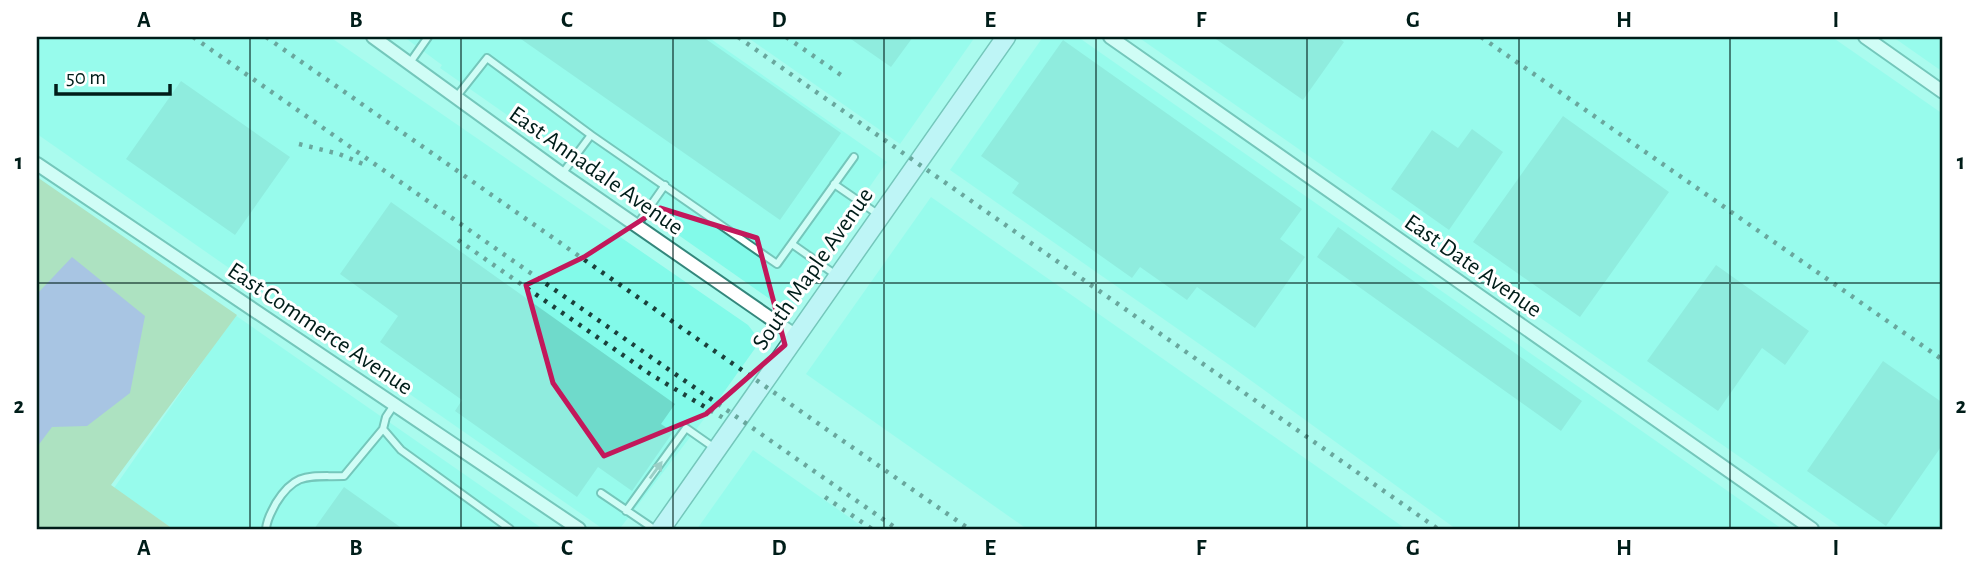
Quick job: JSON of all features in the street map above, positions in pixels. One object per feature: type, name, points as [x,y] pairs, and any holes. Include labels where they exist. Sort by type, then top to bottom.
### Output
[{"type":"street","name":"East Annadale Avenue","points":[[373,37],[562,174],[796,336]]},
{"type":"street","name":"South Maple Avenue","points":[[661,529],[1006,37]]},
{"type":"street","name":"East Date Avenue","points":[[1110,37],[1812,529]]},
{"type":"street","points":[[1865,37],[1943,92]]},
{"type":"street","name":"East Commerce Avenue","points":[[37,164],[579,529]]},
{"type":"lane","points":[[409,64],[428,37]]},
{"type":"lane","points":[[456,98],[487,58],[591,135],[777,264],[853,157]]},
{"type":"lane","points":[[562,174],[591,135]]},
{"type":"lane","points":[[834,184],[881,216]]},
{"type":"lane","points":[[637,225],[665,185]]},
{"type":"lane","points":[[792,244],[838,276]]},
{"type":"lane","points":[[266,529],[267,519],[287,485],[300,478],[344,476],[383,429],[386,417],[394,405]]},
{"type":"lane","points":[[626,511],[686,428],[716,450]]},
{"type":"lane","points":[[383,429],[401,450],[510,529]]},
{"type":"lane","points":[[601,493],[654,529]]},
{"type":"highlighted area","points":[[660,208],[757,238],[785,345],[706,414],[604,456],[553,383],[526,285],[584,257]]},
{"type":"shaded area","points":[[37,37],[330,37],[748,325],[755,334],[756,347],[621,527],[603,529],[37,134]]},
{"type":"shaded area","points":[[404,37],[708,37],[887,162],[784,309],[440,68],[442,65]]},
{"type":"shaded area","points":[[747,37],[975,37],[900,144]]},
{"type":"shaded area","points":[[1043,37],[1078,37],[1782,529],[1456,529],[1228,364],[950,170]]},
{"type":"shaded area","points":[[1138,37],[1832,37],[1943,114],[1943,529],[1843,529]]},
{"type":"shaded area","points":[[1893,37],[1943,37],[1943,72]]},
{"type":"shaded area","points":[[37,177],[237,315],[111,485],[173,529],[37,529]]},
{"type":"shaded area","points":[[931,197],[1406,529],[1027,529],[806,374]]},
{"type":"shaded area","points":[[72,257],[145,316],[130,393],[87,426],[52,427],[37,447],[37,294]]},
{"type":"shaded area","points":[[235,315],[543,529],[173,529],[114,488]]},
{"type":"shaded area","points":[[753,450],[866,529],[697,529]]},
{"type":"building","points":[[518,37],[703,37],[841,133],[780,220]]},
{"type":"building","points":[[848,37],[913,37],[891,67]]},
{"type":"building","points":[[1213,37],[1337,37],[1344,42],[1303,100]]},
{"type":"building","points":[[1063,40],[1302,209],[1280,239],[1305,257],[1255,328],[1197,287],[1187,300],[1140,267],[1132,278],[1012,193],[1019,183],[981,156]]},
{"type":"building","points":[[181,81],[290,157],[235,235],[126,159]]},
{"type":"building","points":[[1563,116],[1669,192],[1580,317],[1473,242]]},
{"type":"building","points":[[1472,129],[1503,152],[1449,230],[1391,189],[1432,130],[1458,148]]},
{"type":"building","points":[[391,202],[675,404],[661,424],[673,432],[632,491],[598,467],[577,497],[455,411],[462,400],[380,342],[398,316],[340,274]]},
{"type":"building","points":[[1338,227],[1582,401],[1561,431],[1317,257]]},
{"type":"building","points":[[1716,265],[1809,331],[1785,365],[1762,348],[1718,411],[1647,361]]},
{"type":"building","points":[[1883,361],[1943,403],[1943,444],[1886,526],[1807,471]]},
{"type":"building","points":[[344,487],[403,529],[314,529]]},
{"type":"railway","points":[[193,37],[897,529]]},
{"type":"railway","points":[[266,37],[969,529]]},
{"type":"railway","points":[[738,37],[1438,529]]},
{"type":"railway","points":[[786,37],[841,75]]},
{"type":"railway","points":[[1481,37],[1943,360]]},
{"type":"railway","points":[[299,144],[339,154],[363,164]]},
{"type":"railway","points":[[458,240],[650,374],[725,419]]},
{"type":"railway","points":[[825,497],[872,529]]}]
